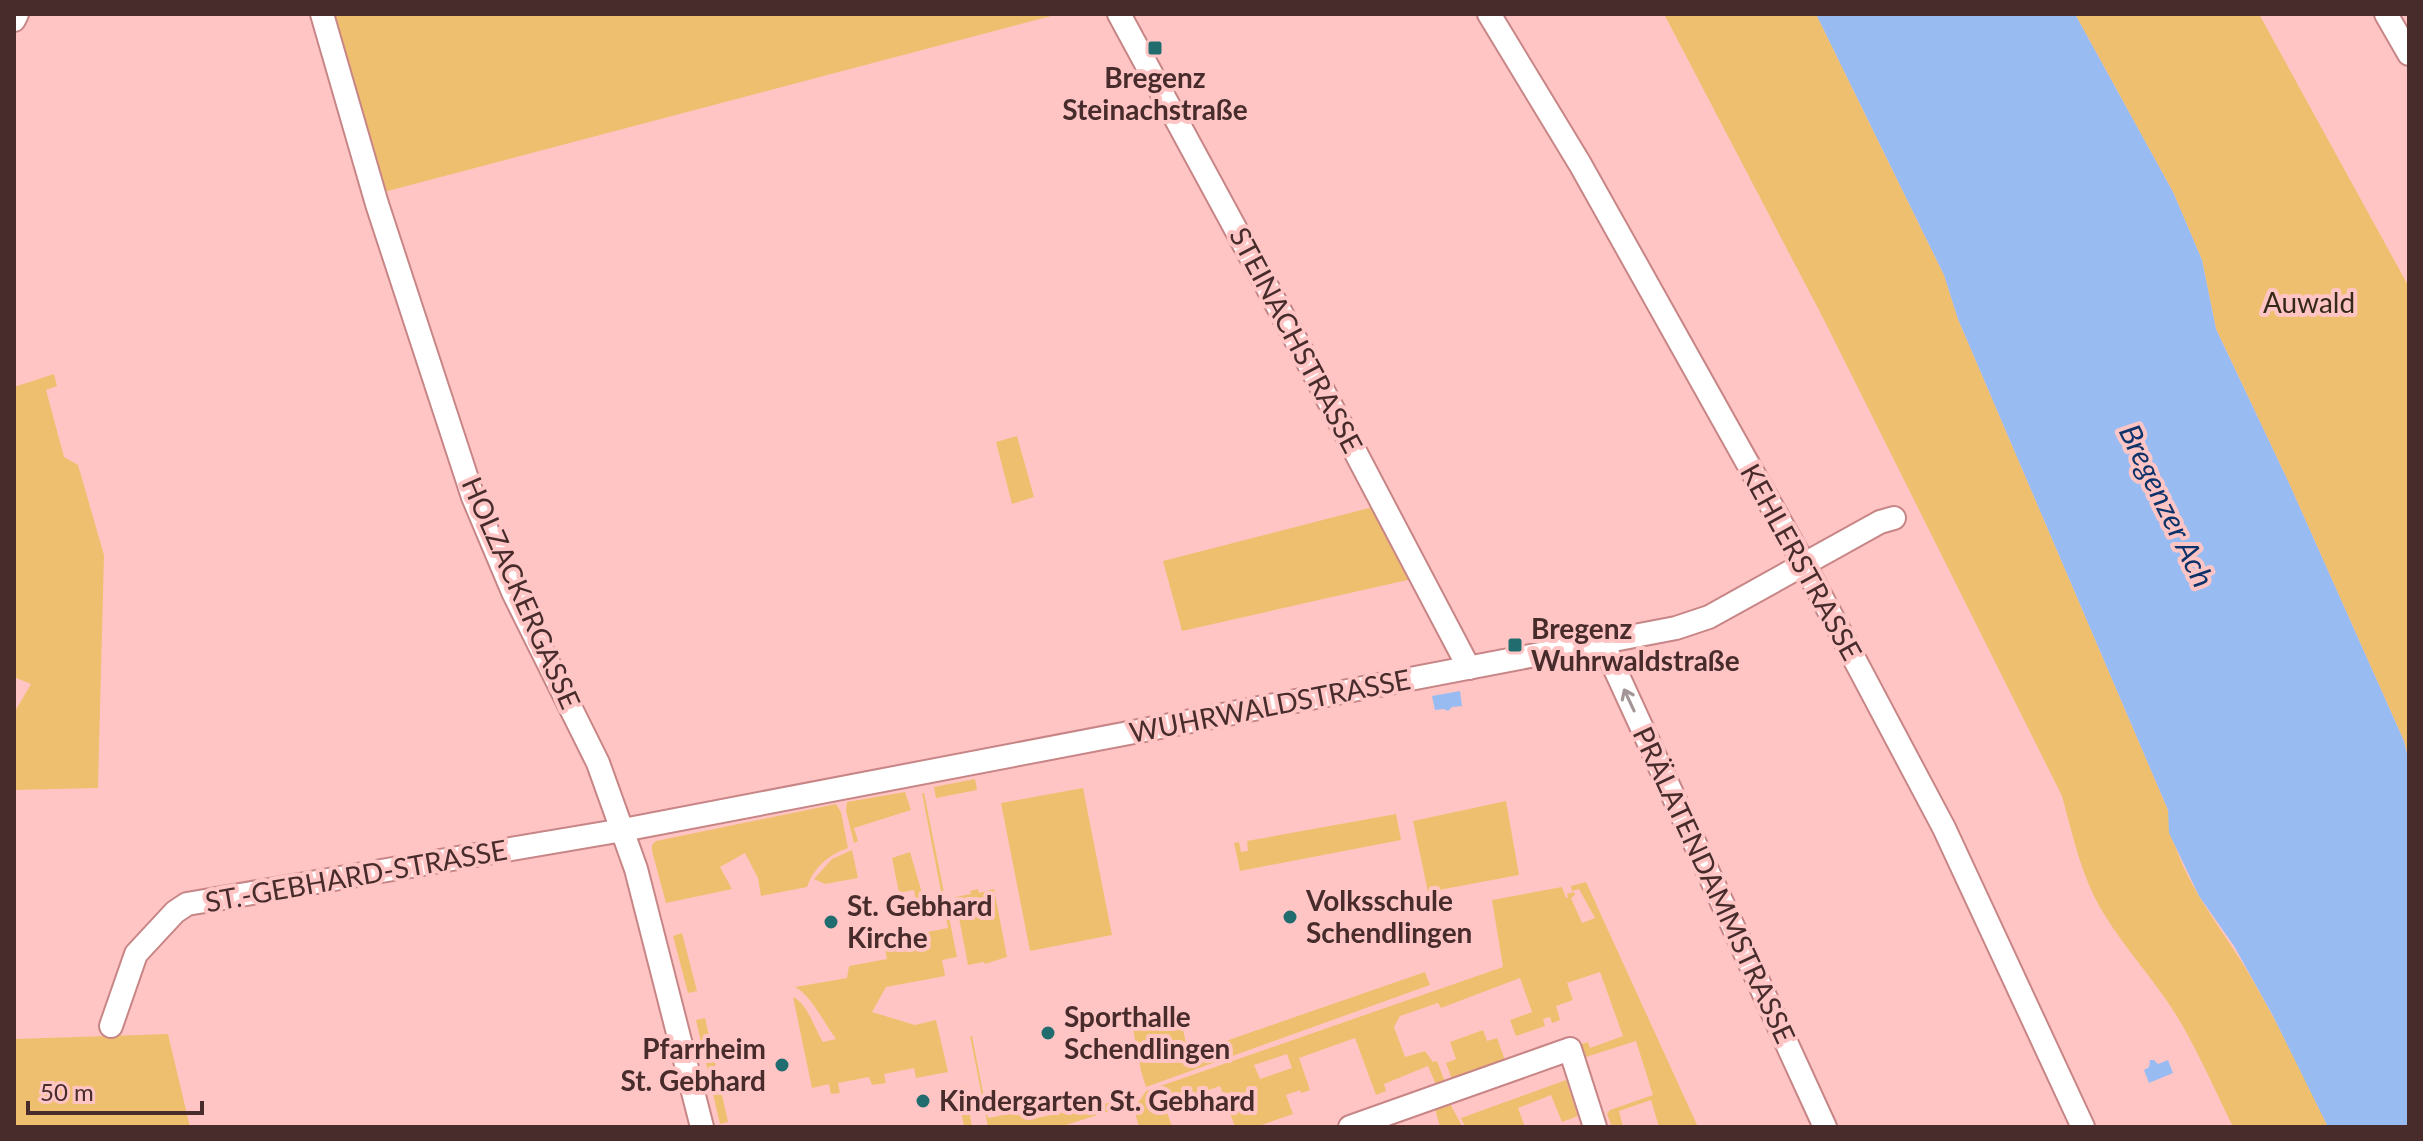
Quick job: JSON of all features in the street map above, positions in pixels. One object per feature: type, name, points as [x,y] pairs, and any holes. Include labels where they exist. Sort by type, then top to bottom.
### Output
[{"type":"street","points":[[14,20],[17,14]]},
{"type":"street","name":"HOLZACKERGASSE","points":[[322,14],[377,204],[473,497],[513,592],[598,763],[623,830],[651,922],[702,1127]]},
{"type":"street","name":"STEINACHSTRASSE","points":[[1119,14],[1469,668]]},
{"type":"street","name":"KEHLERSTRASSE","points":[[1489,14],[1580,164],[1804,564],[1944,828],[2083,1127]]},
{"type":"street","points":[[2386,14],[2409,54]]},
{"type":"street","name":"WUHRWALDSTRASSE","points":[[623,830],[1694,624],[1880,522],[1894,518]]},
{"type":"street","name":"PRÄLATENDAMMSTRASSE","points":[[1603,643],[1825,1127]]},
{"type":"street","name":"ST.-GEBHARD-STRASSE","points":[[111,1026],[136,954],[175,912],[187,904],[623,830]]},
{"type":"street","points":[[1350,1127],[1570,1049],[1595,1127]]},
{"type":"green space","points":[[334,14],[1059,14],[384,192]]},
{"type":"green space","points":[[1664,14],[1816,14],[1944,275],[1958,319],[2168,810],[2172,833],[2188,877],[2262,997],[2328,1127],[2233,1127],[2181,1023],[2103,913],[2084,872],[2062,796],[1822,316]]},
{"type":"green space","name":"Auwald","points":[[2075,14],[2259,14],[2409,287],[2409,762],[2404,741],[2288,481],[2216,329],[2202,260],[2173,192]]},
{"type":"green space","points":[[54,374],[57,386],[46,390],[64,457],[78,465],[104,555],[98,788],[14,790],[14,713],[31,684],[14,677],[14,387]]},
{"type":"green space","points":[[1017,436],[1034,497],[1012,504],[996,442]]},
{"type":"green space","points":[[1373,507],[1412,579],[1182,631],[1163,561]]},
{"type":"green space","points":[[975,779],[977,790],[936,798],[934,787]]},
{"type":"green space","points":[[1083,788],[1112,935],[1030,951],[1001,803]]},
{"type":"green space","points":[[905,792],[911,810],[854,828],[858,841],[854,843],[846,811],[847,802]]},
{"type":"green space","points":[[922,793],[957,957],[942,960],[945,976],[886,987],[872,1012],[915,1025],[936,1020],[948,1072],[916,1078],[914,1068],[884,1074],[886,1083],[872,1085],[869,1077],[838,1083],[840,1093],[831,1094],[829,1084],[812,1088],[793,997],[807,1011],[823,1042],[836,1039],[812,1003],[795,987],[847,978],[849,966],[887,959],[884,945],[923,938],[922,933],[948,928]]},
{"type":"green space","points":[[1506,801],[1519,875],[1428,892],[1413,821]]},
{"type":"green space","points":[[836,804],[841,812],[848,848],[823,863],[807,887],[761,896],[758,878],[745,853],[720,867],[732,889],[666,903],[652,851],[656,841]]},
{"type":"green space","points":[[1396,814],[1401,840],[1240,871],[1234,843],[1239,842],[1241,852],[1248,851],[1247,841]]},
{"type":"green space","points":[[852,850],[858,878],[825,884],[814,879],[832,859]]},
{"type":"green space","points":[[910,852],[924,900],[916,902],[914,890],[899,893],[892,858]]},
{"type":"green space","points":[[1586,882],[1698,1127],[1659,1127],[1651,1100],[1619,1111],[1623,1127],[1612,1127],[1607,1114],[1610,1110],[1653,1095],[1636,1041],[1586,1057],[1581,1044],[1588,1042],[1590,1048],[1623,1036],[1600,972],[1567,983],[1573,1000],[1556,1006],[1560,1020],[1552,1023],[1550,1017],[1543,1019],[1545,1026],[1516,1036],[1510,1020],[1532,1012],[1520,978],[1441,1008],[1438,1003],[1400,1016],[1394,1027],[1405,1057],[1425,1051],[1433,1062],[1437,1061],[1445,1082],[1436,1085],[1428,1066],[1384,1084],[1386,1091],[1376,1095],[1355,1038],[1299,1058],[1310,1090],[1286,1095],[1293,1114],[1256,1127],[1235,1127],[1220,1086],[1165,1106],[1172,1127],[1139,1127],[1134,1109],[1146,1091],[1503,967],[1492,900],[1562,887],[1566,898],[1567,894],[1574,892],[1571,898],[1582,923],[1595,918],[1579,889],[1572,891],[1571,886]],"holes":[[[1287,1054],[1292,1068],[1260,1079],[1254,1065]]]},
{"type":"green space","points":[[978,889],[979,893],[994,889],[1007,957],[985,964],[968,965],[955,897],[971,894],[970,891]]},
{"type":"green space","points":[[682,933],[697,991],[688,993],[673,936]]},
{"type":"green space","points":[[1425,972],[1430,985],[1146,1087],[1133,1029],[1181,1019],[1188,1054]]},
{"type":"green space","points":[[705,1018],[728,1122],[720,1124],[696,1020]]},
{"type":"green space","points":[[1483,1030],[1487,1041],[1497,1038],[1505,1060],[1452,1079],[1446,1063],[1456,1059],[1450,1042]]},
{"type":"green space","points":[[168,1034],[190,1127],[14,1127],[14,1039]]},
{"type":"green space","points":[[970,1036],[988,1118],[1030,1110],[1032,1119],[1113,1102],[1116,1109],[1060,1127],[988,1127]]},
{"type":"green space","points":[[1566,1080],[1578,1116],[1562,1122],[1551,1095],[1518,1108],[1525,1127],[1465,1127],[1461,1118]]},
{"type":"green space","points":[[965,1086],[972,1127],[964,1127],[957,1088]]},
{"type":"green space","points":[[1448,1100],[1462,1126],[1440,1127],[1434,1105]]},
{"type":"water","name":"Bregenzer Ach","points":[[1816,14],[2075,14],[2173,192],[2202,260],[2216,329],[2288,481],[2404,741],[2409,762],[2409,1127],[2328,1127],[2234,946],[2199,896],[2169,833],[2168,810],[1958,319],[1944,275]]},
{"type":"water","points":[[1460,691],[1462,706],[1452,707],[1448,711],[1435,710],[1432,696]]},
{"type":"water","points":[[2150,1060],[2158,1064],[2168,1060],[2173,1073],[2149,1083],[2144,1070],[2149,1067]]},
{"type":"place","name":"Bregenz Steinachstraße","points":[[1155,48]]},
{"type":"place","name":"Bregenz Wuhrwaldstraße","points":[[1515,645]]},
{"type":"place","name":"Volksschule Schendlingen","points":[[1290,917]]},
{"type":"place","name":"St. Gebhard Kirche","points":[[831,922]]},
{"type":"place","name":"Sporthalle Schendlingen","points":[[1048,1033]]},
{"type":"place","name":"Pfarrheim St. Gebhard","points":[[782,1065]]},
{"type":"place","name":"Kindergarten St. Gebhard","points":[[923,1101]]}]
